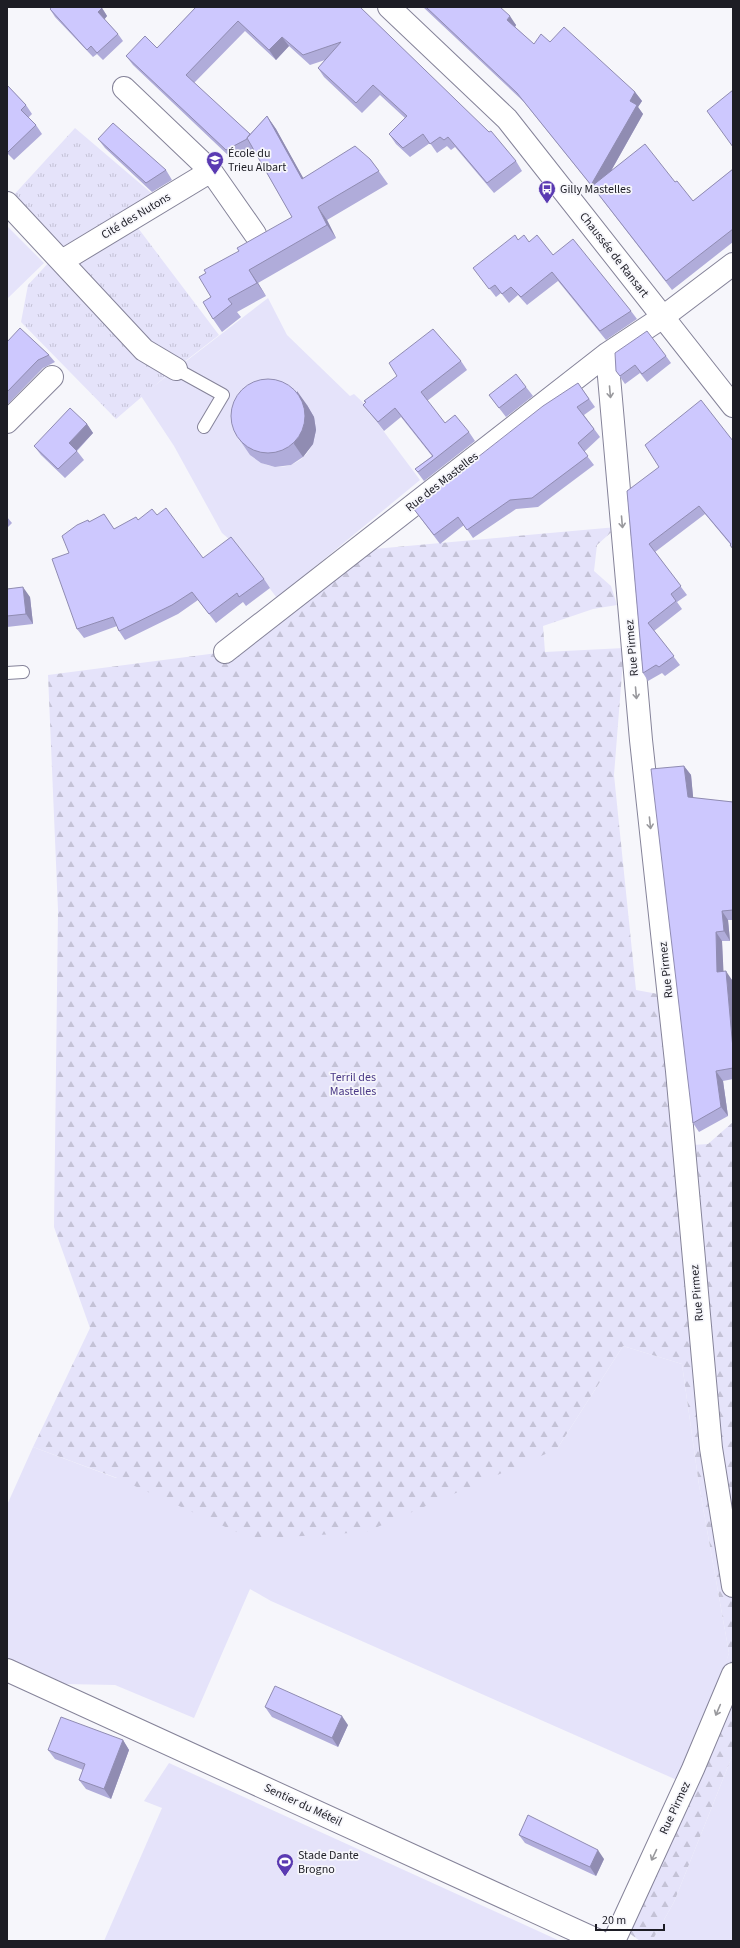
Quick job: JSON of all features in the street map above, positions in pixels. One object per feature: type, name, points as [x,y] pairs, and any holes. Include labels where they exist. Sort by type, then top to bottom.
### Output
[{"type":"street","name":"Chaussée de Ransart","points":[[389,7],[507,119],[733,406]]},
{"type":"street","points":[[124,88],[211,171],[255,234]]},
{"type":"street","name":"Cité des Nutons","points":[[62,261],[211,171]]},
{"type":"street","points":[[7,204],[144,350],[176,369]]},
{"type":"street","name":"Rue des Mastelles","points":[[225,652],[607,354],[663,316],[733,264]]},
{"type":"street","name":"Rue Pirmez","points":[[607,354],[641,740],[677,1071],[711,1448],[733,1586]]},
{"type":"street","points":[[7,422],[52,377]]},
{"type":"street","name":"Sentier du Méteil","points":[[7,1670],[599,1941]]},
{"type":"street","name":"Rue Pirmez","points":[[614,1941],[693,1769],[733,1674]]},
{"type":"lane","points":[[176,369],[223,395],[204,427]]},
{"type":"lane","points":[[7,673],[23,672]]},
{"type":"green space","points":[[75,128],[156,197],[138,228],[219,335],[166,376],[116,419],[21,322],[28,285],[53,258],[11,198]]},
{"type":"green space","points":[[7,226],[44,263],[7,299]]},
{"type":"green space","points":[[268,298],[287,335],[350,396],[354,394],[372,411],[370,413],[420,480],[277,598],[237,546],[222,533],[174,446],[141,396]],"holes":[[[303,401],[313,419],[315,436],[309,450],[299,460],[285,466],[270,466],[255,458],[242,442]]]},
{"type":"green space","name":"Terril des Mastelles","points":[[617,527],[597,545],[594,571],[611,586],[617,605],[593,609],[543,626],[545,652],[624,648],[614,775],[636,990],[658,994],[677,1146],[708,1144],[733,1122],[733,1754],[674,1902],[652,1941],[640,1941],[629,1933],[729,1653],[699,1485],[682,1364],[623,1346],[557,1449],[366,1532],[252,1539],[117,1478],[33,1447],[90,1328],[54,1227],[58,910],[48,675],[225,652],[374,549]]},
{"type":"green space","points":[[623,1346],[682,1364],[699,1485],[729,1653],[686,1784],[271,1601],[250,1589],[194,1718],[115,1685],[64,1684],[61,1695],[7,1667],[7,1505],[33,1447],[116,1478],[557,1449]]},
{"type":"green space","points":[[733,1754],[733,1941],[652,1941],[674,1902]]},
{"type":"green space","points":[[169,1763],[560,1941],[104,1941],[162,1808],[144,1801]]},
{"type":"building","points":[[52,7],[100,7],[102,8],[98,12],[118,34],[97,53],[91,46],[87,50],[50,9]]},
{"type":"building","points":[[196,7],[360,7],[489,132],[491,131],[516,161],[487,183],[448,137],[444,140],[440,137],[430,144],[423,134],[403,148],[389,134],[407,116],[373,85],[356,103],[318,68],[341,42],[303,55],[282,37],[269,50],[238,21],[186,75],[250,134],[247,139],[226,150],[126,56],[145,36],[157,48]]},
{"type":"building","points":[[426,7],[500,7],[510,16],[507,20],[534,44],[541,34],[550,42],[564,27],[635,92],[630,101],[637,105],[591,185],[517,93]]},
{"type":"building","points":[[7,85],[26,105],[21,110],[36,125],[8,152],[7,151]]},
{"type":"building","points":[[733,90],[733,147],[707,111]]},
{"type":"building","points":[[267,116],[302,179],[355,146],[370,159],[379,171],[318,207],[327,225],[249,270],[257,283],[228,299],[232,304],[213,319],[203,302],[211,297],[199,277],[206,273],[204,270],[239,251],[237,248],[292,217],[247,138]]},
{"type":"building","points":[[113,123],[166,170],[146,183],[98,139]]},
{"type":"building","points":[[645,144],[675,182],[677,181],[693,201],[733,169],[733,229],[666,281],[592,186]]},
{"type":"building","points":[[515,235],[518,240],[524,235],[529,242],[537,235],[553,255],[573,239],[631,311],[600,331],[552,272],[521,297],[511,287],[502,294],[495,285],[489,289],[473,268]]},
{"type":"building","points":[[20,328],[49,355],[38,360],[7,392],[7,342]]},
{"type":"building","points":[[433,329],[461,361],[421,392],[445,423],[455,415],[469,432],[418,472],[415,469],[433,456],[395,408],[378,422],[363,405],[366,402],[364,401],[397,376],[389,363]]},
{"type":"building","points":[[647,331],[666,356],[642,374],[635,365],[620,376],[616,371],[615,353]]},
{"type":"building","points":[[516,374],[526,387],[499,408],[489,395]]},
{"type":"building","points":[[261,379],[275,379],[289,385],[299,395],[305,409],[305,423],[299,437],[289,447],[275,453],[261,453],[247,447],[237,437],[231,423],[231,409],[237,395],[247,385]]},
{"type":"building","points":[[578,383],[589,399],[577,407],[594,429],[578,443],[588,456],[532,498],[510,500],[467,530],[458,517],[434,535],[413,508],[543,406]]},
{"type":"building","points":[[701,400],[733,441],[733,549],[730,545],[731,544],[699,506],[649,544],[681,586],[671,594],[676,601],[648,623],[674,656],[659,667],[656,665],[643,673],[627,491],[659,467],[645,445]]},
{"type":"building","points":[[70,408],[87,424],[69,443],[77,451],[58,469],[34,446]]},
{"type":"building","points":[[166,508],[203,558],[231,537],[264,579],[239,597],[237,593],[209,614],[192,592],[172,605],[119,631],[113,617],[77,629],[52,559],[69,553],[62,536],[77,525],[88,520],[89,522],[104,514],[114,529],[136,517],[138,520],[152,509],[157,515]]},
{"type":"building","points":[[23,587],[26,614],[7,616],[7,589]]},
{"type":"building","points":[[684,766],[688,797],[733,802],[733,910],[722,911],[724,931],[716,932],[717,972],[726,971],[733,1049],[733,1068],[716,1071],[721,1107],[693,1123],[651,769]]},
{"type":"building","points":[[275,1686],[342,1716],[332,1738],[265,1707]]},
{"type":"building","points":[[61,1717],[123,1740],[104,1789],[79,1780],[85,1764],[48,1750]]},
{"type":"building","points":[[528,1815],[598,1850],[590,1867],[519,1835]]},
{"type":"place","name":"École du Trieu Albart","points":[[215,175]]},
{"type":"place","name":"Gilly Mastelles","points":[[547,204]]},
{"type":"place","name":"Stade Dante Brogno","points":[[285,1877]]}]
